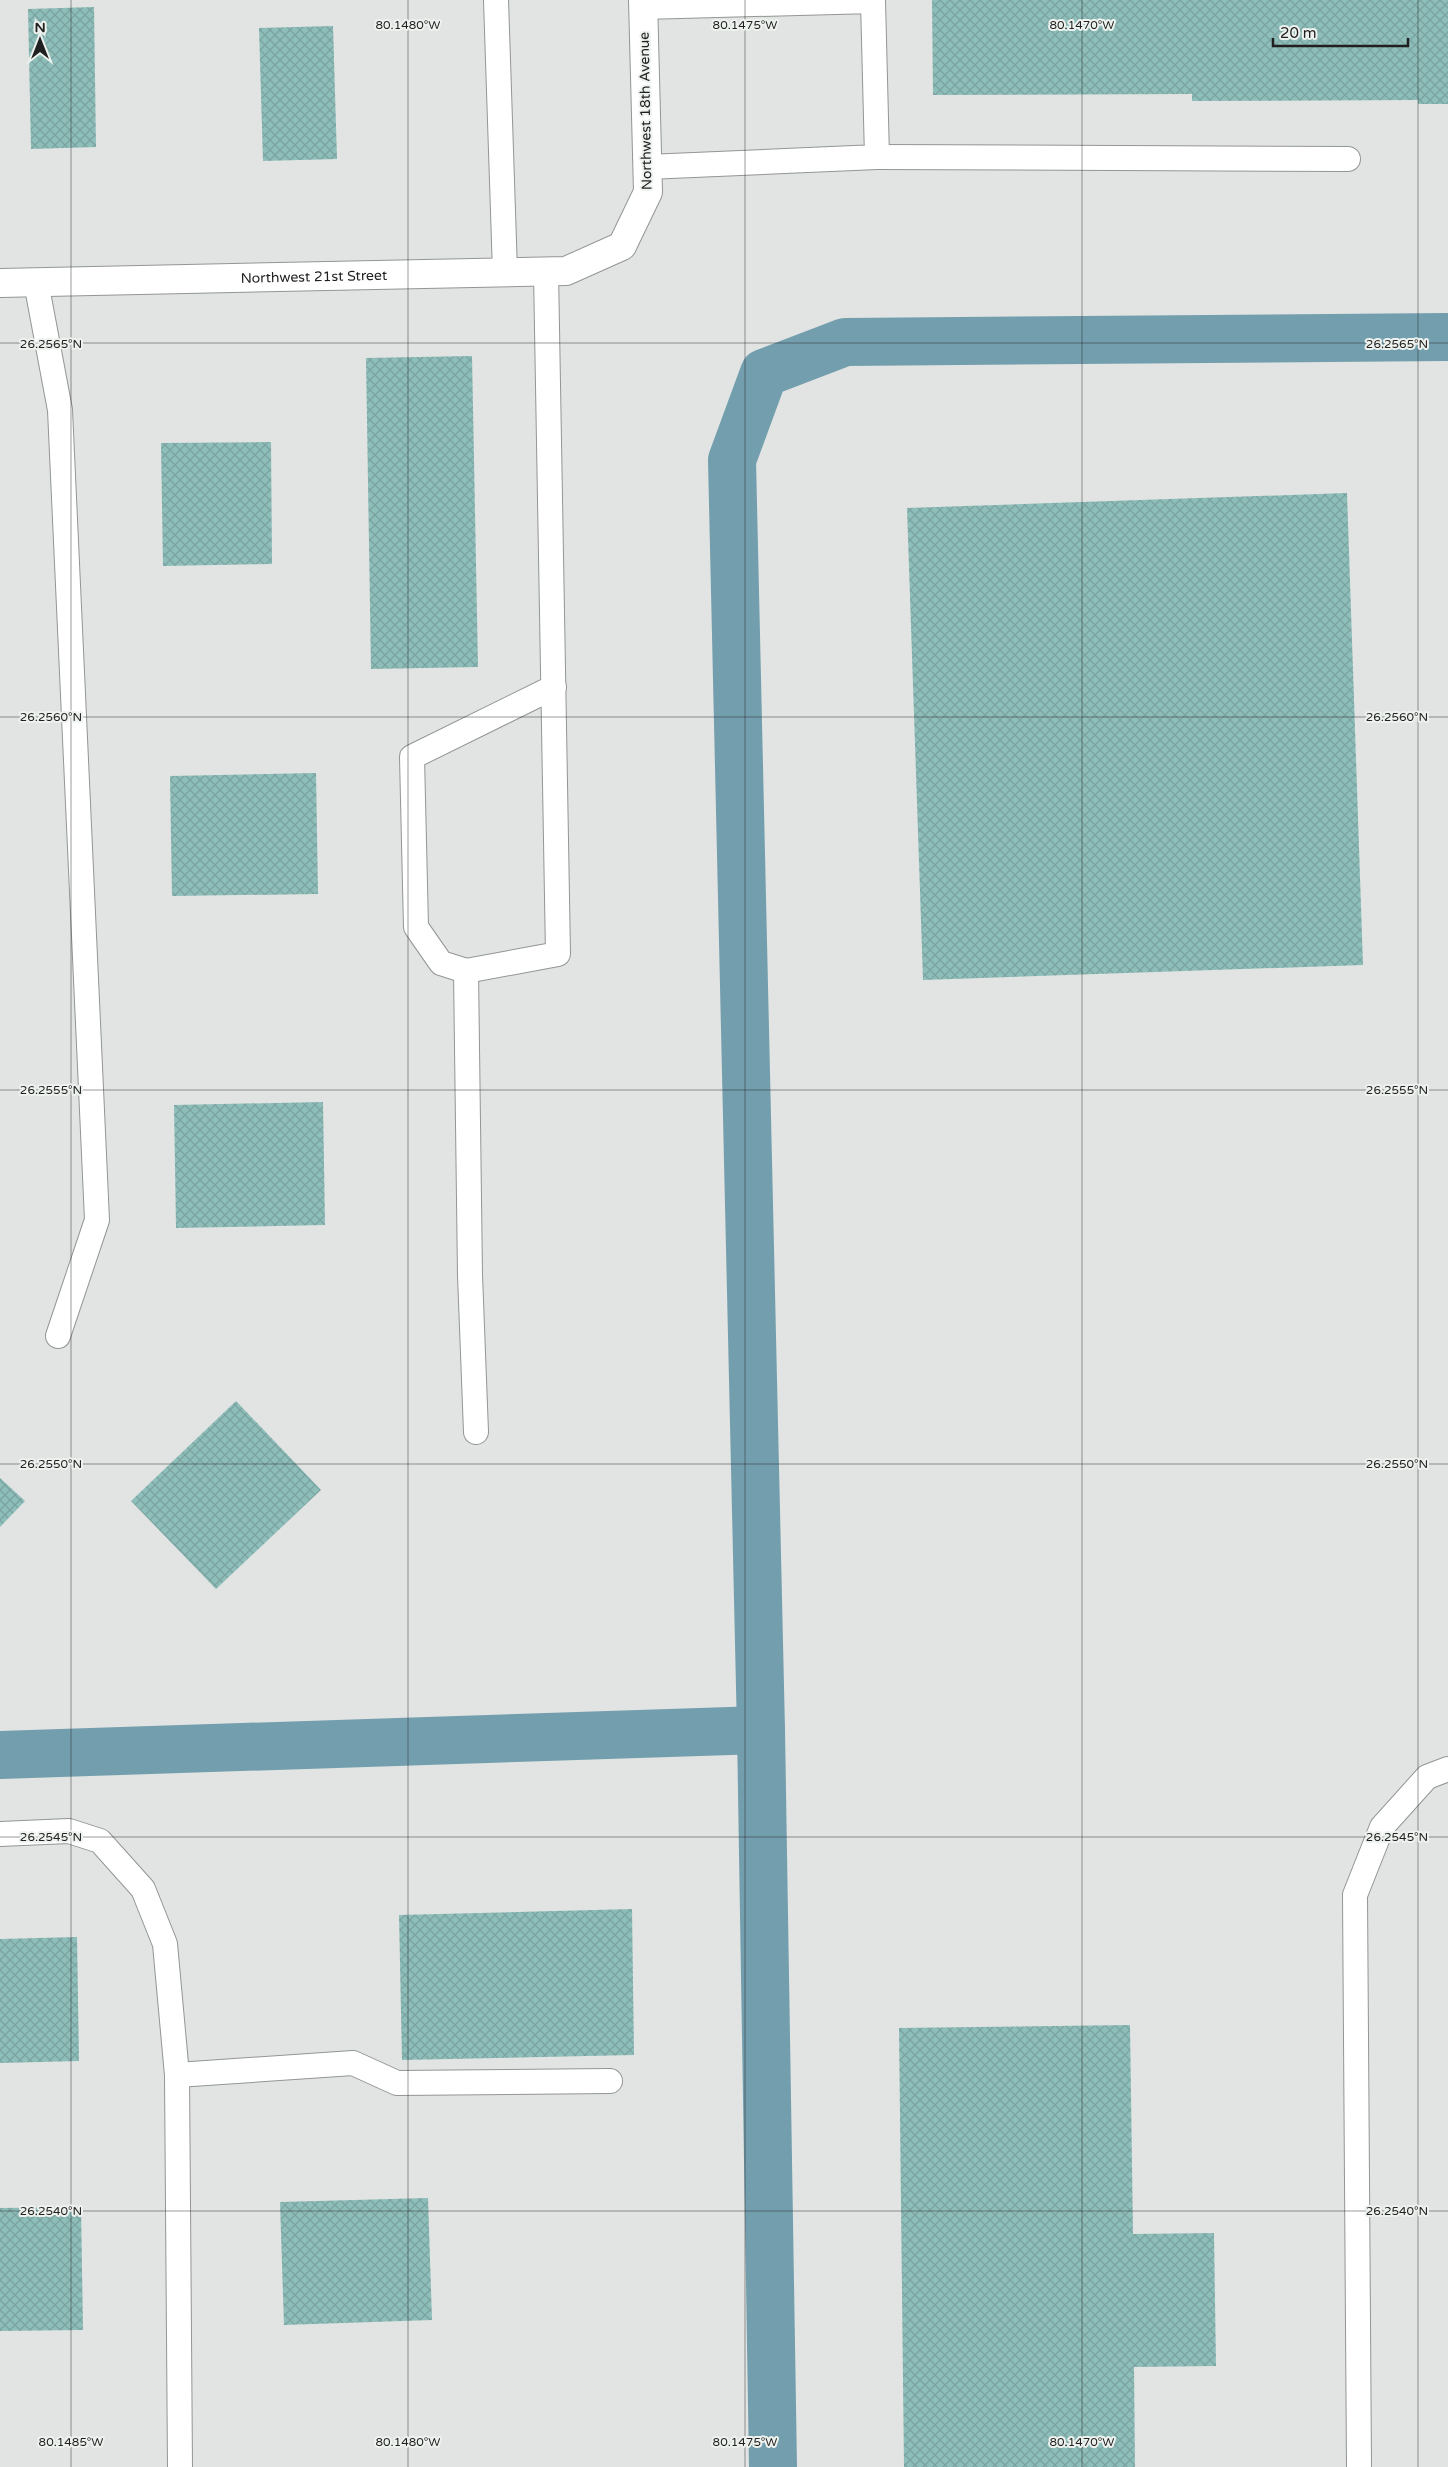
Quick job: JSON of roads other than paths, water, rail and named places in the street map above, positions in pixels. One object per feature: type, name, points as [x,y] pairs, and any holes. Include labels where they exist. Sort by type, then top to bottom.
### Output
[{"type":"street","name":"Northwest 18th Avenue","points":[[622,246],[648,192],[643,4]]},
{"type":"street","name":"Northwest 21st Street","points":[[0,283],[566,272],[622,246]]},
{"type":"lane","points":[[496,0],[505,272]]},
{"type":"lane","points":[[643,4],[873,1],[877,157]]},
{"type":"lane","points":[[647,167],[877,157],[1348,159]]},
{"type":"lane","points":[[546,272],[554,687],[558,954],[466,971],[441,963],[416,927],[412,757],[554,687]]},
{"type":"lane","points":[[36,282],[60,410],[97,1220],[58,1336]]},
{"type":"lane","points":[[466,971],[470,1275],[476,1432]]},
{"type":"lane","points":[[1359,2467],[1355,1894],[1382,1827],[1427,1776],[1448,1769]]},
{"type":"lane","points":[[0,1834],[69,1831],[100,1841],[143,1889],[165,1944],[177,2075],[180,2467]]},
{"type":"lane","points":[[177,2075],[353,2063],[397,2083],[610,2081]]},
{"type":"waterway","points":[[773,2467],[761,1730],[732,460],[764,373],[845,342],[1448,337]]},
{"type":"waterway","points":[[0,1755],[761,1730]]}]
